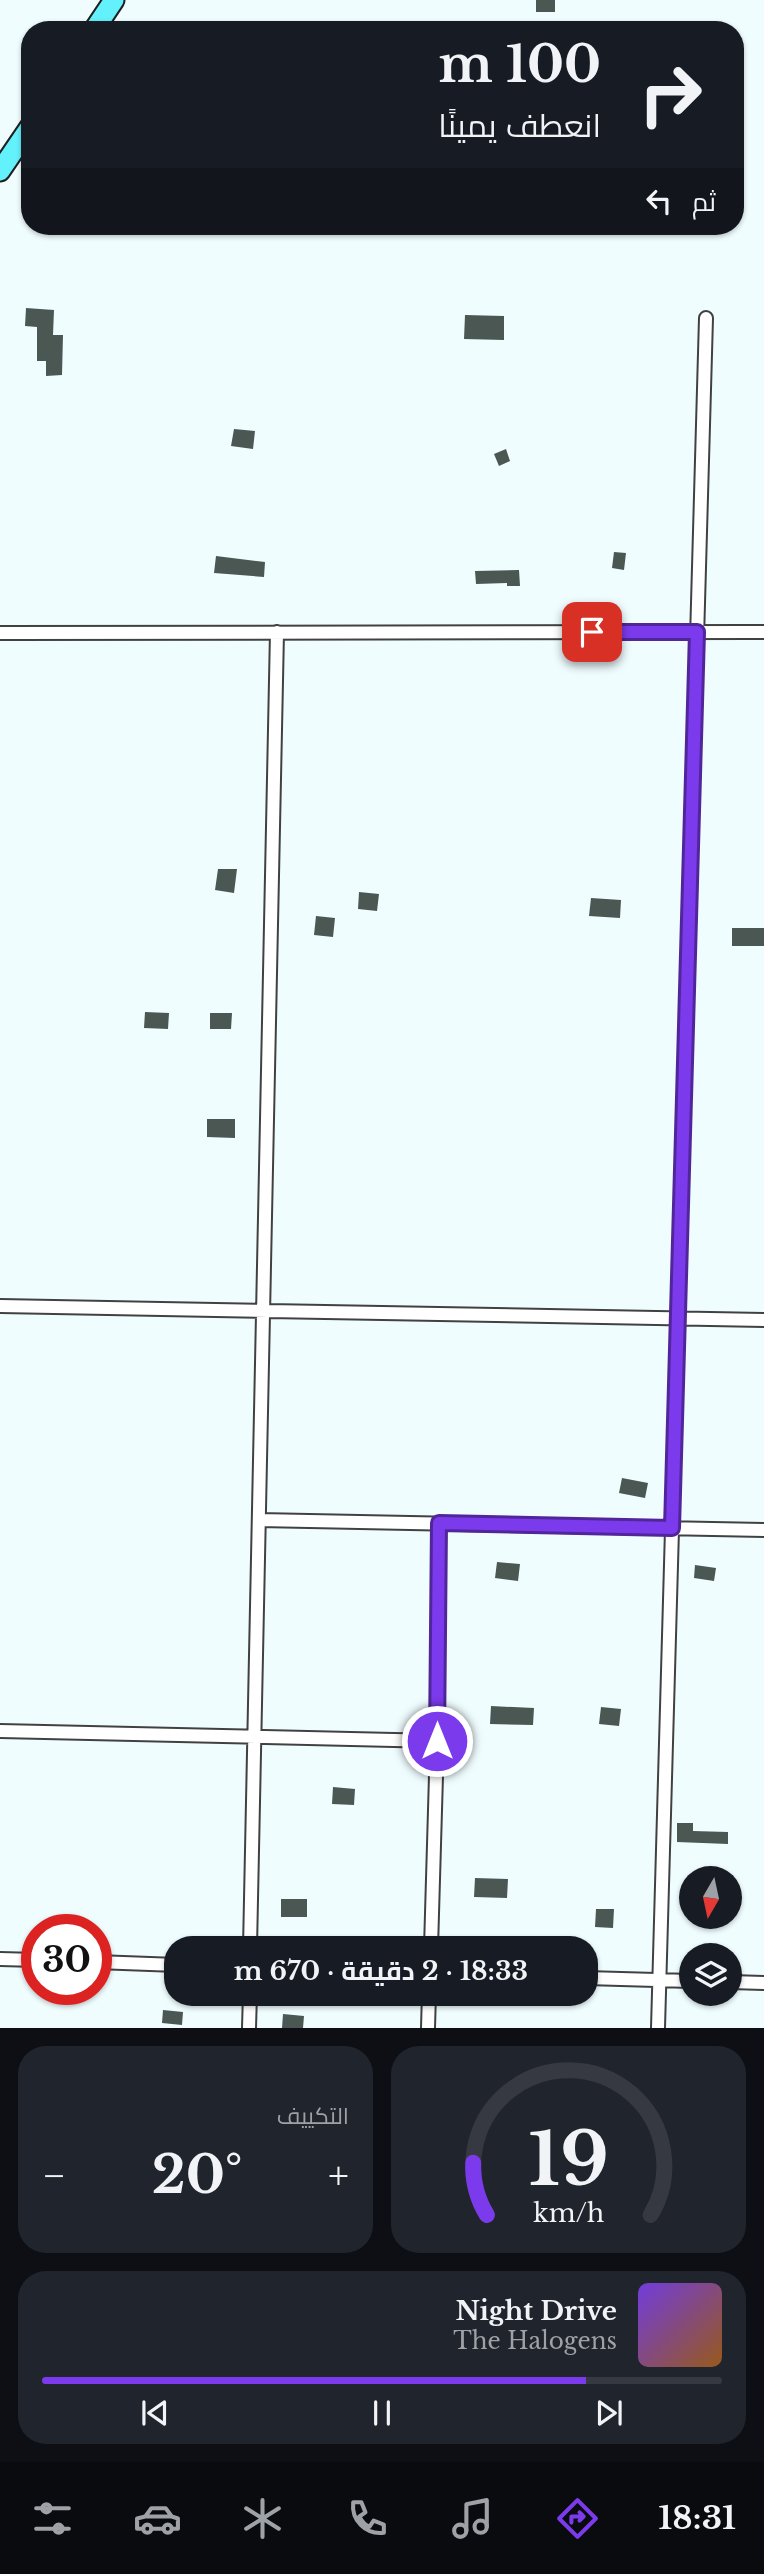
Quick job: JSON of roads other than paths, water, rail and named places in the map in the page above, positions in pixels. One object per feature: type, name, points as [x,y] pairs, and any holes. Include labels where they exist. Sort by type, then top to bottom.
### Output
[{"type":"main road","points":[[100,21],[114,0]]},
{"type":"main road","points":[[0,172],[21,140]]},
{"type":"street","points":[[658,2028],[706,318]]},
{"type":"street","points":[[250,1936],[277,632]]},
{"type":"street","points":[[0,633],[764,632]]},
{"type":"street","points":[[0,1306],[764,1320]]},
{"type":"street","points":[[259,1520],[764,1530]]},
{"type":"street","points":[[431,1936],[439,1523]]},
{"type":"street","points":[[0,1731],[437,1741]]},
{"type":"street","points":[[0,1959],[21,1960]]},
{"type":"street","points":[[112,1963],[164,1965]]},
{"type":"street","points":[[598,1978],[679,1981]]},
{"type":"street","points":[[742,1982],[764,1983]]},
{"type":"street","points":[[249,2028],[250,2006]]},
{"type":"street","points":[[428,2028],[429,2006]]}]
